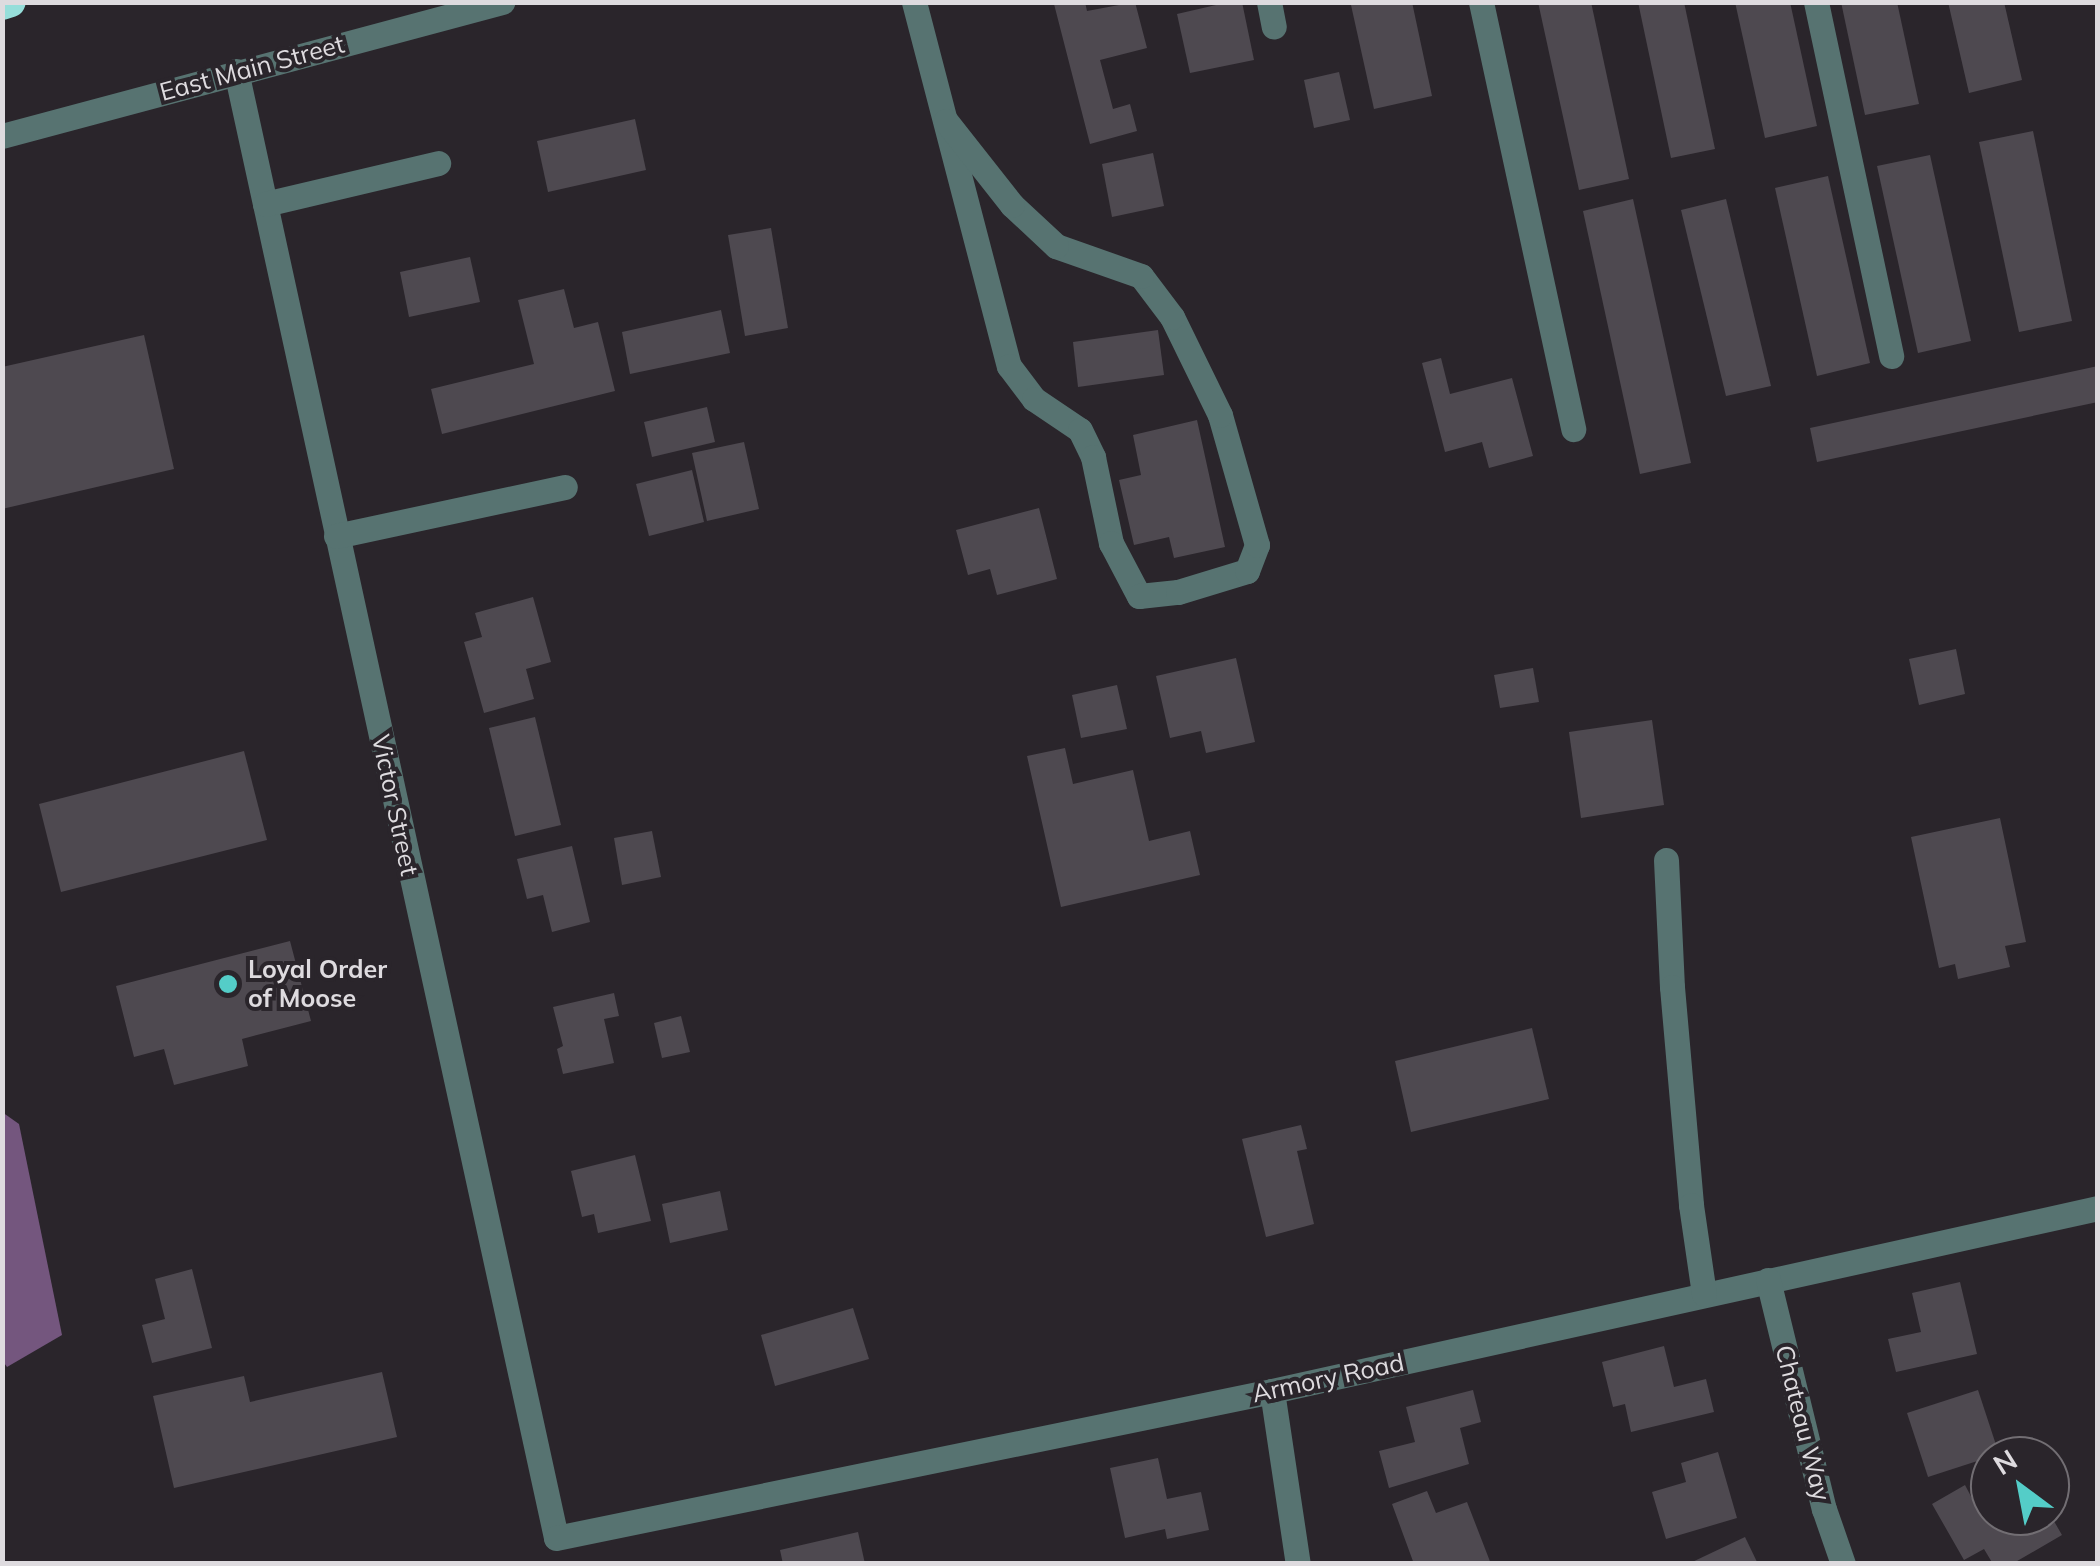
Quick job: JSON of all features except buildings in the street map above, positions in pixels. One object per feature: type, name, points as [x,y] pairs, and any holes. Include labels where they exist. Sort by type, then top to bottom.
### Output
[{"type":"highway","points":[[2,5],[11,2]]},
{"type":"street","name":"East Main Street","points":[[2,136],[236,70],[502,2]]},
{"type":"street","points":[[914,2],[1009,366],[1034,399],[1080,430],[1093,456],[1111,543],[1138,596],[1178,592],[1247,571],[1257,546],[1220,415],[1172,317],[1141,276],[1056,246],[1012,205],[946,121]]},
{"type":"street","points":[[1481,2],[1573,428]]},
{"type":"street","points":[[1816,2],[1890,356]]},
{"type":"street","name":"Victor Street","points":[[236,70],[556,1538]]},
{"type":"street","points":[[264,204],[438,163]]},
{"type":"street","points":[[336,536],[565,487]]},
{"type":"street","points":[[1666,860],[1672,987],[1691,1205],[1704,1294]]},
{"type":"street","name":"Armory Road","points":[[556,1538],[1272,1391],[2098,1208]]},
{"type":"street","name":"Chateau Way","points":[[1768,1280],[1824,1509],[1843,1564]]},
{"type":"street","points":[[1272,1391],[1298,1564]]},
{"type":"shaded area","points":[[2,1112],[19,1124],[62,1335],[7,1367],[2,1360]]},
{"type":"place","name":"Loyal Order of Moose","points":[[228,984]]}]
